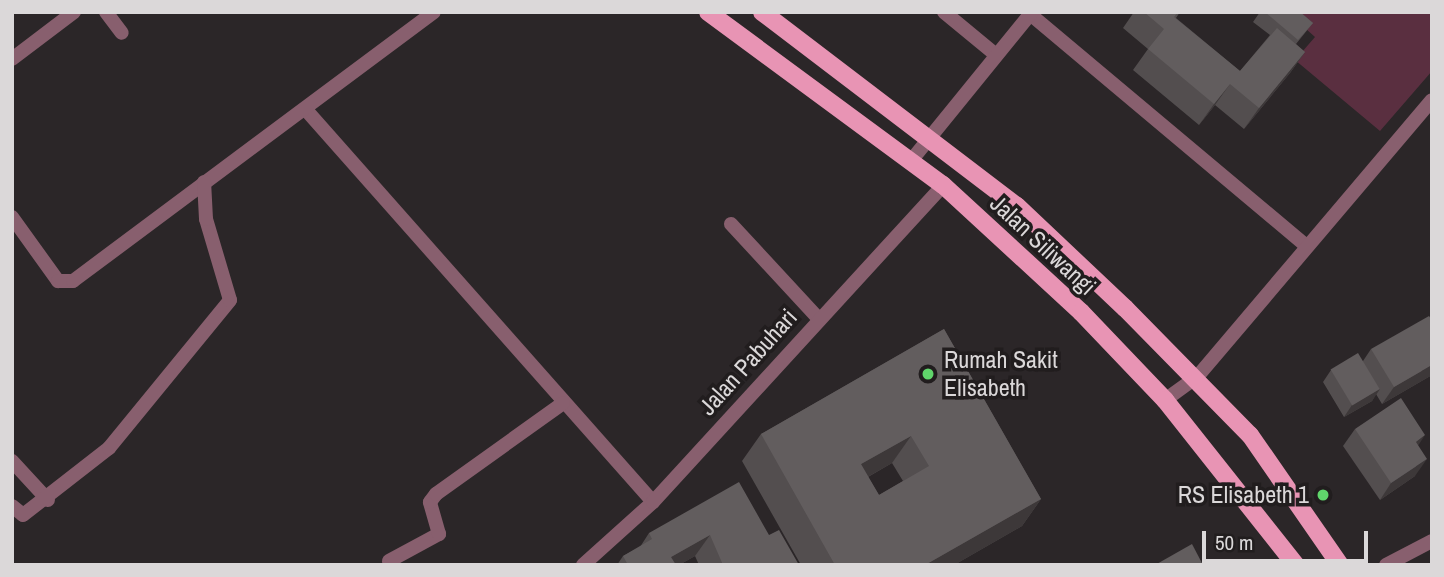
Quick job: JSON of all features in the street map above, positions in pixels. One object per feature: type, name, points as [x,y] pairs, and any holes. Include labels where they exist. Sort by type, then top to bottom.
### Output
[{"type":"main road","name":"Jalan Siliwangi","points":[[708,12],[943,185],[1165,400],[1296,565]]},
{"type":"main road","name":"Jalan Siliwangi","points":[[762,12],[932,138],[1017,206],[1197,377],[1250,435],[1340,565]]},
{"type":"street","points":[[12,59],[74,12]]},
{"type":"street","points":[[106,12],[122,33]]},
{"type":"street","points":[[12,217],[58,281],[66,284],[204,182],[307,111],[434,12]]},
{"type":"street","points":[[944,12],[996,55]]},
{"type":"street","points":[[910,162],[1031,13],[1306,246]]},
{"type":"street","points":[[1165,400],[1197,377],[1306,246],[1430,105]]},
{"type":"street","points":[[307,111],[653,502]]},
{"type":"street","points":[[16,515],[48,500],[109,449],[230,300],[206,219],[204,182]]},
{"type":"street","name":"Jalan Pabuhari","points":[[583,565],[653,502],[818,318],[943,185]]},
{"type":"street","points":[[731,224],[818,318]]},
{"type":"street","points":[[390,561],[439,534],[430,508],[436,494],[563,403]]},
{"type":"street","points":[[12,461],[48,500]]},
{"type":"street","points":[[1386,565],[1432,541]]},
{"type":"shaded area","points":[[1287,12],[1432,12],[1432,71],[1380,131],[1295,60],[1315,37]]},
{"type":"building","points":[[1144,12],[1178,12],[1174,17],[1240,71],[1277,28],[1305,52],[1259,108],[1230,84],[1214,104],[1148,49],[1164,29]]},
{"type":"building","points":[[1265,12],[1300,12],[1313,23],[1298,40]]},
{"type":"building","points":[[1429,316],[1432,320],[1432,365],[1394,387],[1371,349]]},
{"type":"building","points":[[944,329],[1041,499],[925,565],[835,565],[761,434]],"holes":[[[911,436],[929,466],[879,495],[861,464]]]},
{"type":"building","points":[[1358,353],[1380,389],[1352,405],[1331,369]]},
{"type":"building","points":[[1401,398],[1425,435],[1416,442],[1427,459],[1391,483],[1355,429]]},
{"type":"building","points":[[739,482],[769,535],[779,530],[799,565],[723,565],[710,535],[671,557],[676,565],[628,565],[623,556],[652,539],[649,533]]},
{"type":"building","points":[[1192,544],[1203,565],[1155,565]]},
{"type":"place","name":"Rumah Sakit Elisabeth","points":[[928,374]]},
{"type":"place","name":"RS Elisabeth 1","points":[[1323,495]]}]
